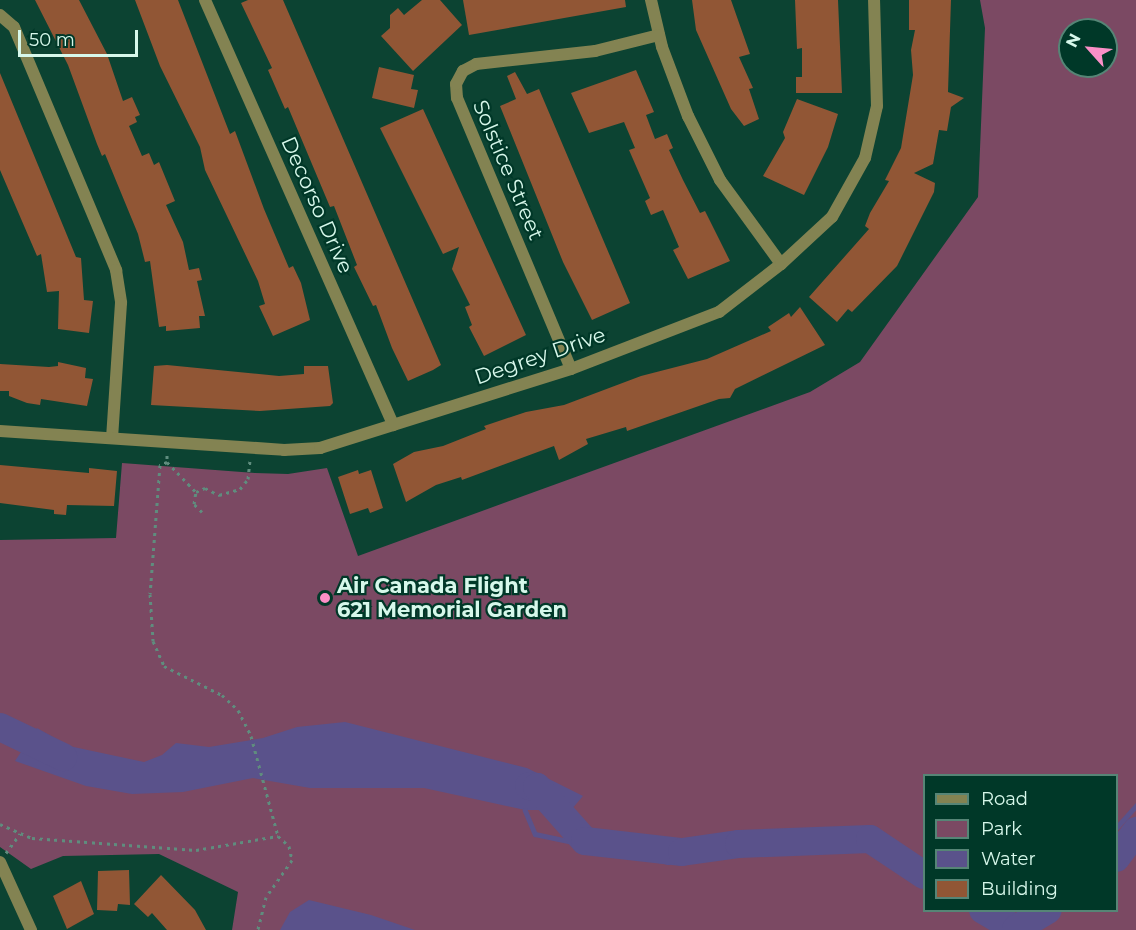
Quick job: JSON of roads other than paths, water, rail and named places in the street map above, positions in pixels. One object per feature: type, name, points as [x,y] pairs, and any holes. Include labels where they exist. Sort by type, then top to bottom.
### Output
[{"type":"street","name":"Decorso Drive","points":[[206,0],[393,425]]},
{"type":"street","points":[[651,0],[659,35],[688,116],[720,180],[781,264]]},
{"type":"street","name":"Degrey Drive","points":[[0,431],[251,448],[320,448],[571,369],[719,312],[781,264],[832,217],[866,158],[877,106],[874,0]]},
{"type":"street","points":[[0,15],[14,27],[116,270],[121,303],[112,437]]},
{"type":"street","name":"Solstice Street","points":[[571,369],[457,98],[456,84],[463,71],[476,64],[595,51],[659,35]]},
{"type":"street","points":[[0,862],[31,930]]},
{"type":"water","points":[[345,722],[527,768],[583,796],[571,810],[525,810],[424,788],[310,788],[253,778],[183,792],[132,794],[86,786],[15,761],[37,728],[69,746],[144,762],[162,755],[176,743],[209,747],[263,738],[297,727]]},
{"type":"water","points":[[309,900],[371,915],[415,930],[280,930],[290,912]]},
{"type":"waterway","points":[[0,727],[63,757]]},
{"type":"waterway","points":[[529,786],[537,787],[585,841],[682,852],[739,844],[870,839],[923,874]]},
{"type":"waterway","points":[[1118,826],[1136,806]]},
{"type":"waterway","points":[[525,810],[535,834],[668,862],[732,841],[803,831],[853,837],[907,863],[923,875]]},
{"type":"waterway","points":[[1118,855],[1136,831]]},
{"type":"waterway","points":[[980,912],[993,918],[1017,917],[1023,912]]},
{"type":"waterway","points":[[986,912],[1016,929],[1045,912]]},
{"type":"place","name":"Air Canada Flight 621 Memorial Garden","points":[[325,598]]}]
